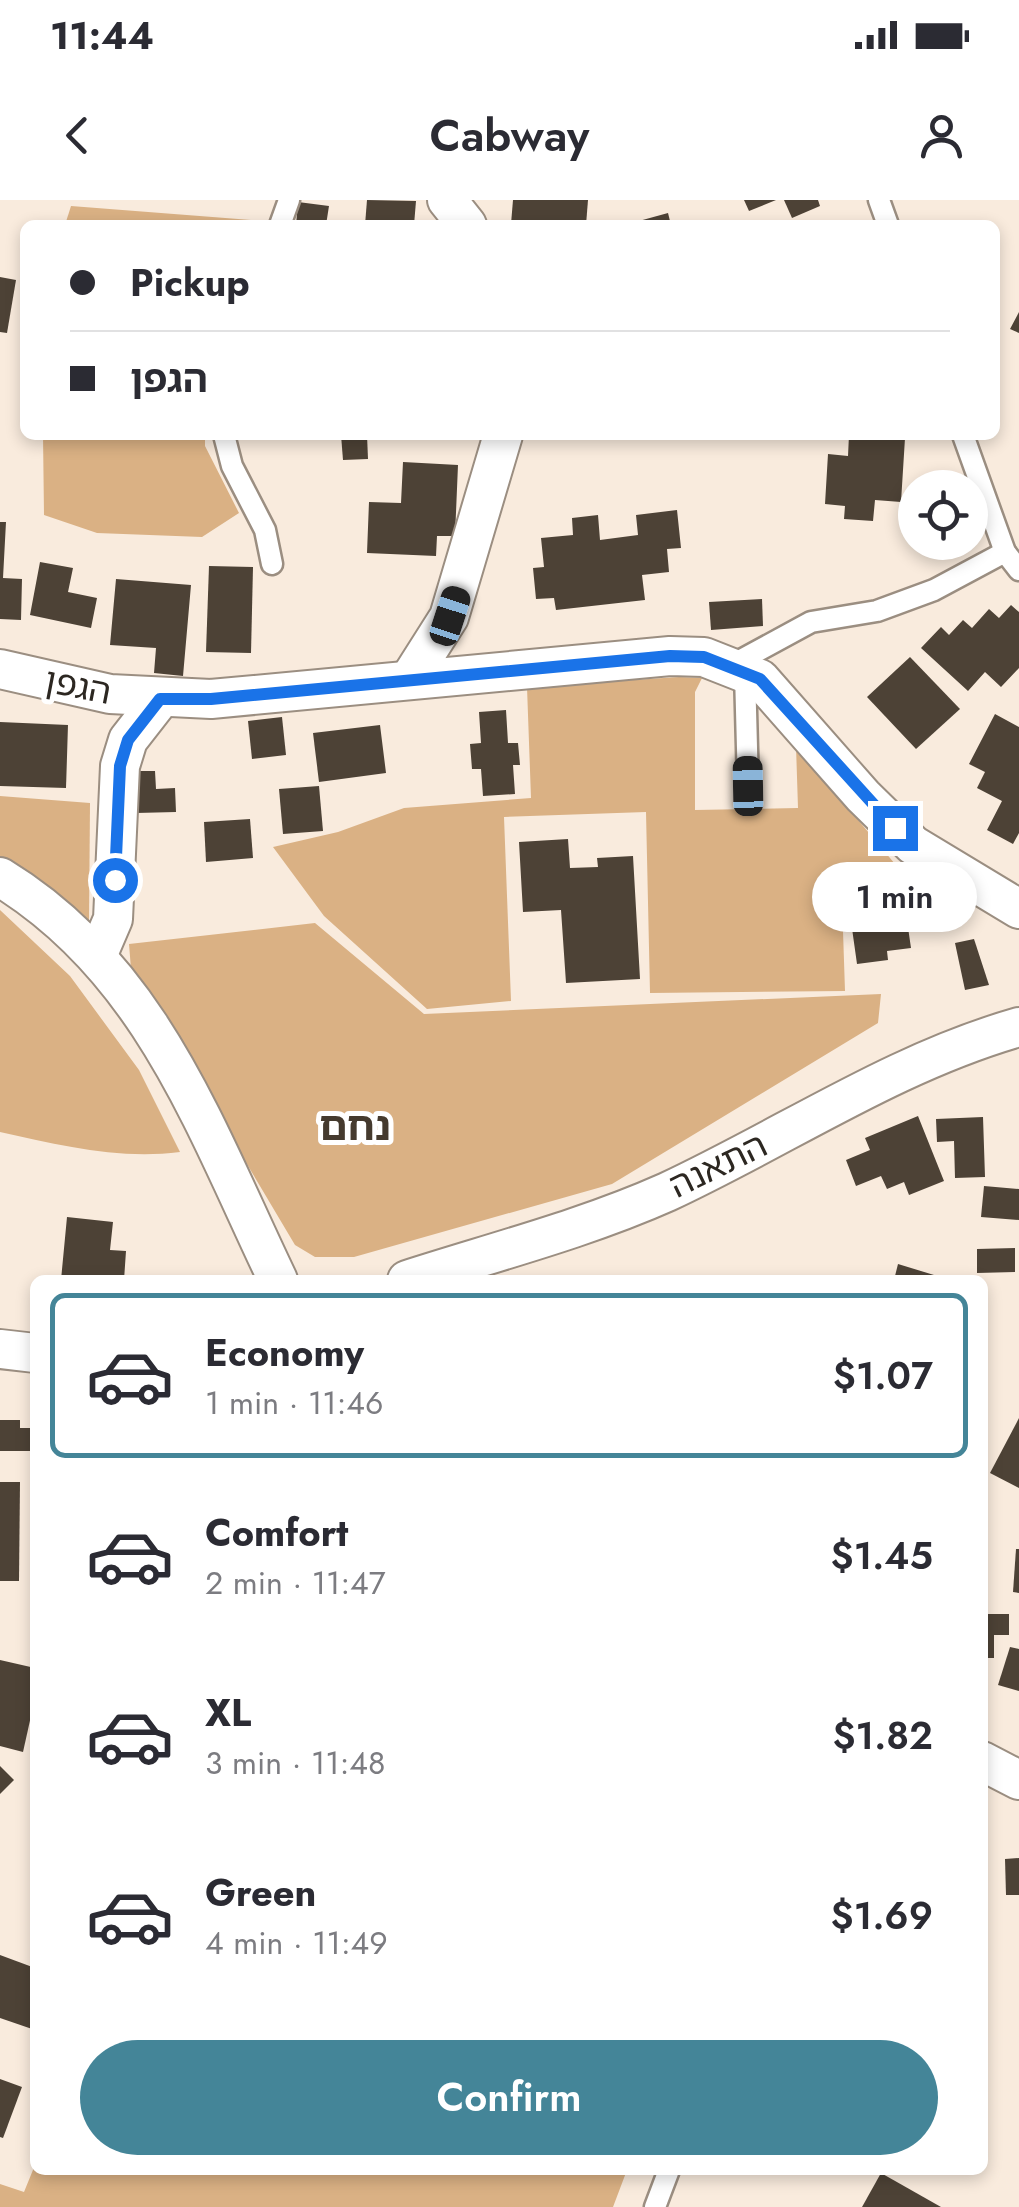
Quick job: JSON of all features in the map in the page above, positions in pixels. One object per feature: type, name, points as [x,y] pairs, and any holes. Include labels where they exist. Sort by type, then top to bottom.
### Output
[{"type":"street","points":[[448,200],[463,220]]},
{"type":"street","points":[[409,680],[450,616],[503,440]]},
{"type":"street","name":"הגפן","points":[[0,669],[70,687],[160,699],[211,699],[670,656],[704,657],[738,669],[780,699],[863,796],[913,846],[1019,908]]},
{"type":"street","points":[[98,954],[113,918],[120,766],[128,740],[160,699]]},
{"type":"street","points":[[0,877],[58,917],[98,954],[168,1053],[276,1275]]},
{"type":"street","name":"התאנה","points":[[423,1275],[602,1218],[664,1193],[912,1065],[966,1042],[1019,1027]]},
{"type":"street","points":[[0,1349],[30,1353]]},
{"type":"street","points":[[988,1764],[1019,1780]]},
{"type":"lane","points":[[225,440],[232,466],[265,530],[272,564]]},
{"type":"lane","points":[[966,440],[1006,552],[1019,570]]},
{"type":"lane","points":[[748,786],[738,669],[811,622],[877,611],[920,595],[1006,552]]},
{"type":"lane","points":[[654,2207],[666,2175]]},
{"type":"shaded area","points":[[71,206],[251,220],[67,220]]},
{"type":"shaded area","points":[[43,440],[205,440],[239,513],[202,537],[97,533],[44,515]]},
{"type":"shaded area","points":[[702,678],[695,692],[695,810],[798,808],[796,746],[916,889],[842,901],[845,991],[650,993],[646,812],[504,817],[511,1001],[427,1009],[324,916],[273,847],[338,832],[404,808],[531,798],[527,687]]},
{"type":"shaded area","points":[[0,796],[90,803],[89,922],[0,856]]},
{"type":"shaded area","points":[[0,910],[70,976],[139,1070],[180,1152],[112,1153],[0,1132]]},
{"type":"shaded area","points":[[315,923],[424,1014],[881,994],[878,1023],[612,1184],[354,1257],[315,1257],[295,1245],[131,969],[129,944]]},
{"type":"shaded area","points":[[31,2175],[625,2175],[613,2207],[0,2207],[0,2184],[24,2192]]},
{"type":"building","points":[[367,200],[416,201],[414,220],[365,220]]},
{"type":"building","points":[[513,200],[588,200],[586,220],[511,220]]},
{"type":"building","points":[[744,200],[776,200],[749,211]]},
{"type":"building","points":[[784,200],[818,200],[820,206],[792,218]]},
{"type":"building","points":[[298,202],[329,206],[327,220],[296,220]]},
{"type":"building","points":[[668,213],[670,220],[643,220]]},
{"type":"building","points":[[0,277],[16,280],[7,333],[0,332]]},
{"type":"building","points":[[1019,312],[1019,333],[1010,329]]},
{"type":"building","points":[[341,440],[367,440],[368,459],[343,460]]},
{"type":"building","points":[[849,440],[905,440],[903,470],[898,470],[898,502],[875,500],[873,521],[844,519],[845,506],[825,504],[828,454],[848,456]]},
{"type":"building","points":[[403,462],[458,465],[455,536],[437,536],[436,556],[367,553],[369,502],[401,503]]},
{"type":"building","points":[[677,510],[681,548],[667,549],[669,572],[642,575],[645,600],[556,610],[554,598],[536,599],[533,568],[544,567],[541,538],[573,535],[572,518],[598,515],[600,540],[638,535],[636,515]]},
{"type":"building","points":[[0,522],[6,522],[3,578],[22,579],[21,620],[0,619]]},
{"type":"building","points":[[40,562],[73,568],[68,592],[97,598],[91,628],[30,615]]},
{"type":"building","points":[[209,566],[253,567],[251,653],[206,652]]},
{"type":"building","points":[[116,579],[191,585],[183,676],[154,673],[156,648],[110,645]]},
{"type":"building","points":[[762,599],[763,626],[711,630],[709,602]]},
{"type":"building","points":[[1011,605],[1019,612],[1019,668],[1001,687],[985,672],[968,691],[921,648],[941,627],[949,635],[963,620],[972,628],[989,609],[999,618]]},
{"type":"building","points":[[910,657],[960,709],[916,749],[867,697]]},
{"type":"building","points":[[506,710],[508,743],[518,743],[520,765],[513,765],[515,794],[483,796],[481,769],[472,769],[470,744],[481,743],[479,712]]},
{"type":"building","points":[[995,714],[1019,727],[1019,833],[1013,844],[987,830],[1002,801],[977,788],[985,772],[969,764]]},
{"type":"building","points":[[282,717],[286,755],[252,759],[248,721]]},
{"type":"building","points":[[0,722],[68,725],[66,788],[0,786]]},
{"type":"building","points":[[380,725],[386,773],[319,782],[313,733]]},
{"type":"building","points":[[135,771],[155,771],[156,789],[175,788],[176,812],[136,813]]},
{"type":"building","points":[[319,786],[323,831],[283,834],[279,789]]},
{"type":"building","points":[[250,819],[253,858],[206,862],[204,822]]},
{"type":"building","points":[[568,839],[570,868],[598,867],[597,858],[633,856],[640,979],[566,983],[561,910],[523,912],[519,842]]},
{"type":"building","points":[[904,900],[911,948],[887,951],[888,960],[857,964],[849,907]]},
{"type":"building","points":[[974,939],[989,985],[965,990],[955,943]]},
{"type":"building","points":[[918,1116],[944,1181],[909,1195],[904,1182],[887,1189],[881,1176],[856,1186],[846,1160],[870,1150],[865,1138]]},
{"type":"building","points":[[983,1117],[985,1177],[955,1178],[954,1141],[937,1142],[936,1119]]},
{"type":"building","points":[[984,1186],[1019,1189],[1019,1220],[981,1217]]},
{"type":"building","points":[[67,1217],[113,1222],[110,1250],[126,1251],[124,1275],[61,1275]]},
{"type":"building","points":[[1015,1248],[1015,1272],[977,1273],[977,1249]]},
{"type":"building","points":[[898,1264],[934,1275],[895,1275]]},
{"type":"building","points":[[1019,1418],[1019,1488],[990,1473]]},
{"type":"building","points":[[0,1420],[20,1420],[20,1428],[30,1428],[30,1451],[0,1451]]},
{"type":"building","points":[[0,1482],[20,1482],[19,1581],[0,1581]]},
{"type":"building","points":[[1019,1549],[1019,1593],[1013,1592]]},
{"type":"building","points":[[988,1614],[1009,1614],[1009,1635],[994,1635],[994,1658],[988,1658]]},
{"type":"building","points":[[1010,1647],[1019,1649],[1019,1691],[998,1685]]},
{"type":"building","points":[[0,1660],[30,1667],[30,1720],[23,1752],[0,1746]]},
{"type":"building","points":[[0,1766],[14,1780],[0,1794]]},
{"type":"building","points":[[1019,1858],[1019,1895],[1006,1895],[1005,1859]]},
{"type":"building","points":[[0,1955],[30,1966],[30,2028],[0,2018]]},
{"type":"building","points":[[0,2079],[22,2087],[3,2138],[0,2137]]},
{"type":"building","points":[[880,2175],[885,2175],[941,2207],[862,2207]]},
{"type":"district","name":"נחם","points":[[355,1126]]},
{"type":"route","points":[[115,880],[120,766],[128,740],[160,699],[211,699],[670,656],[704,657],[760,679],[895,828]]}]
